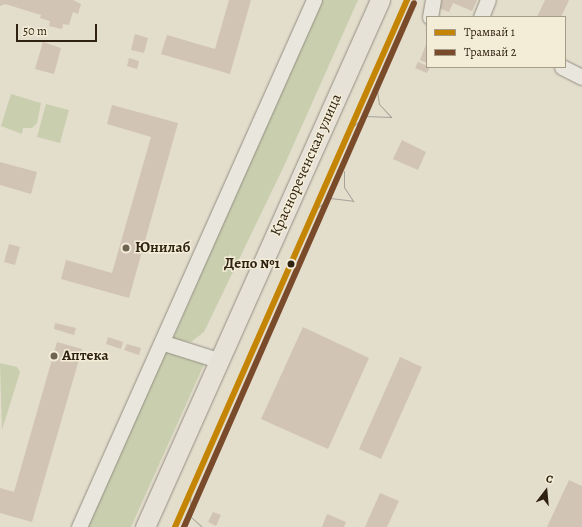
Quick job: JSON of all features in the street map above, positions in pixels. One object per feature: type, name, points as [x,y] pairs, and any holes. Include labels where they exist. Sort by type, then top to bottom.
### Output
[{"type":"main road","name":"Краснореченская улица","points":[[145,527],[218,360],[380,0]]},
{"type":"street","points":[[79,527],[164,343],[314,0]]},
{"type":"street","points":[[430,16],[433,0]]},
{"type":"street","points":[[481,16],[488,0]]},
{"type":"street","points":[[564,68],[582,77]]},
{"type":"street","points":[[164,343],[218,360]]},
{"type":"green space","points":[[319,0],[358,0],[284,166],[204,332],[191,342],[173,339]]},
{"type":"green space","points":[[11,94],[41,103],[37,123],[32,128],[23,128],[22,134],[1,126]]},
{"type":"green space","points":[[46,104],[69,110],[60,143],[37,137]]},
{"type":"green space","points":[[167,350],[205,362],[131,527],[81,527],[160,354]]},
{"type":"green space","points":[[0,363],[17,367],[20,372],[2,430]]},
{"type":"building","points":[[0,0],[73,0],[81,4],[78,14],[73,12],[69,25],[63,24],[62,29],[49,26],[50,21],[40,18],[41,15],[5,4],[0,6]]},
{"type":"building","points":[[229,0],[251,0],[230,74],[161,54],[167,35],[215,49]]},
{"type":"building","points":[[442,0],[477,0],[472,11],[453,3],[449,12],[439,8]]},
{"type":"building","points":[[545,0],[569,0],[561,16],[537,16]]},
{"type":"building","points":[[135,34],[148,38],[144,53],[131,50]]},
{"type":"building","points":[[43,42],[61,48],[54,74],[35,69]]},
{"type":"building","points":[[426,45],[426,63],[420,60]]},
{"type":"building","points":[[129,58],[139,61],[137,69],[127,66]]},
{"type":"building","points":[[418,62],[426,65],[426,68],[430,68],[427,73],[415,68]]},
{"type":"building","points":[[112,105],[178,123],[129,298],[61,279],[66,260],[112,273],[151,137],[107,124]]},
{"type":"building","points":[[402,140],[426,152],[418,170],[393,159]]},
{"type":"building","points":[[0,162],[37,172],[31,194],[0,185]]},
{"type":"building","points":[[9,244],[20,247],[15,265],[4,262]]},
{"type":"building","points":[[55,323],[76,328],[74,335],[54,329]]},
{"type":"building","points":[[303,327],[369,358],[328,449],[261,419]]},
{"type":"building","points":[[108,337],[123,342],[121,349],[106,344]]},
{"type":"building","points":[[57,342],[82,349],[32,522],[0,513],[0,488],[14,492]]},
{"type":"building","points":[[127,344],[141,348],[139,355],[124,350]]},
{"type":"building","points":[[400,357],[422,367],[381,459],[359,449]]},
{"type":"building","points":[[569,480],[582,486],[582,527],[547,527]]},
{"type":"building","points":[[380,493],[399,501],[387,527],[365,527]]},
{"type":"building","points":[[213,512],[221,515],[216,526],[208,522]]},
{"type":"building","points":[[327,514],[346,522],[344,527],[322,527]]},
{"type":"tram line","name":"1","points":[[175,527],[407,0]]},
{"type":"tram line","points":[[186,527],[415,0]]},
{"type":"tram line","name":"2","points":[[184,527],[414,3]]},
{"type":"tram line","points":[[377,90],[379,104],[391,117]]},
{"type":"tram line","points":[[350,129],[365,116],[391,117]]},
{"type":"tram line","points":[[344,171],[344,187],[353,201]]},
{"type":"tram line","points":[[313,211],[330,198],[353,201]]},
{"type":"tram line","points":[[190,492],[191,517],[202,527]]},
{"type":"place","name":"Юнилаб","points":[[126,248]]},
{"type":"place","name":"Депо №1","points":[[291,264]]},
{"type":"place","name":"Аптека","points":[[54,356]]}]
